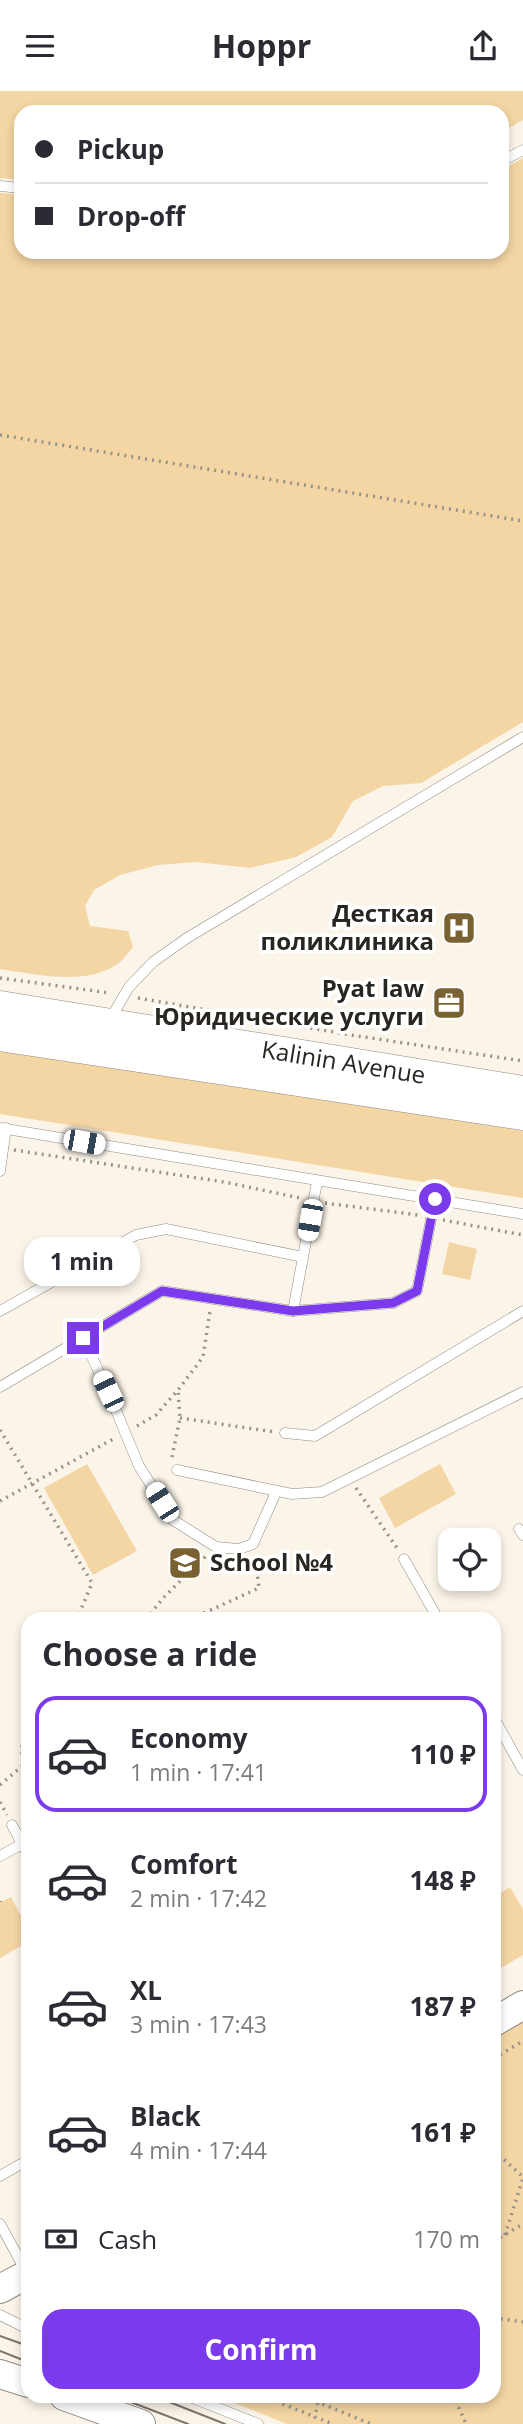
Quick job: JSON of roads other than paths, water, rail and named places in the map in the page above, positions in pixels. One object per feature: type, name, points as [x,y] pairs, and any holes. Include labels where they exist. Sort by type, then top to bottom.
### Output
[{"type":"main road","name":"Kalinin Avenue","points":[[2,1013],[107,1024],[523,1092]]},
{"type":"main road","name":"Kalinin Avenue","points":[[2,1013],[523,1114]]},
{"type":"street","points":[[501,2018],[523,2005]]},
{"type":"street","points":[[0,2289],[21,2278]]},
{"type":"street","points":[[0,2374],[21,2381]]},
{"type":"street","points":[[77,2403],[102,2416],[141,2424]]},
{"type":"lane","points":[[107,1024],[129,987],[153,962],[523,737]]},
{"type":"lane","points":[[0,1171],[3,1128],[523,1214]]},
{"type":"lane","points":[[293,1311],[317,1182]]},
{"type":"lane","points":[[0,1387],[162,1291],[293,1311],[393,1303],[417,1291],[435,1199]]},
{"type":"lane","points":[[0,1311],[136,1235],[166,1229],[303,1257]]},
{"type":"lane","points":[[285,1433],[315,1436],[523,1311]]},
{"type":"lane","points":[[83,1338],[139,1467],[173,1520],[216,1547],[239,1549],[253,1544],[276,1492]]},
{"type":"lane","points":[[177,1470],[276,1492],[322,1492],[523,1392]]},
{"type":"lane","points":[[404,1559],[434,1612]]},
{"type":"lane","points":[[501,1731],[523,1770]]},
{"type":"lane","points":[[11,1823],[21,1842]]},
{"type":"lane","points":[[0,1856],[21,1845]]},
{"type":"lane","points":[[0,2176],[21,2164]]},
{"type":"lane","points":[[0,2224],[21,2262]]},
{"type":"lane","points":[[0,2315],[21,2326]]},
{"type":"lane","points":[[206,2403],[258,2424]]},
{"type":"tram line","points":[[0,2336],[21,2344]]},
{"type":"tram line","points":[[0,2351],[21,2359]]},
{"type":"tram line","points":[[133,2403],[188,2424]]},
{"type":"tram line","points":[[172,2403],[225,2424]]},
{"type":"place","name":"Десткая поликлиника","points":[[459,928]]},
{"type":"place","name":"Pyat law Юридические услуги","points":[[449,1003]]},
{"type":"place","name":"School №4","points":[[185,1563]]}]
